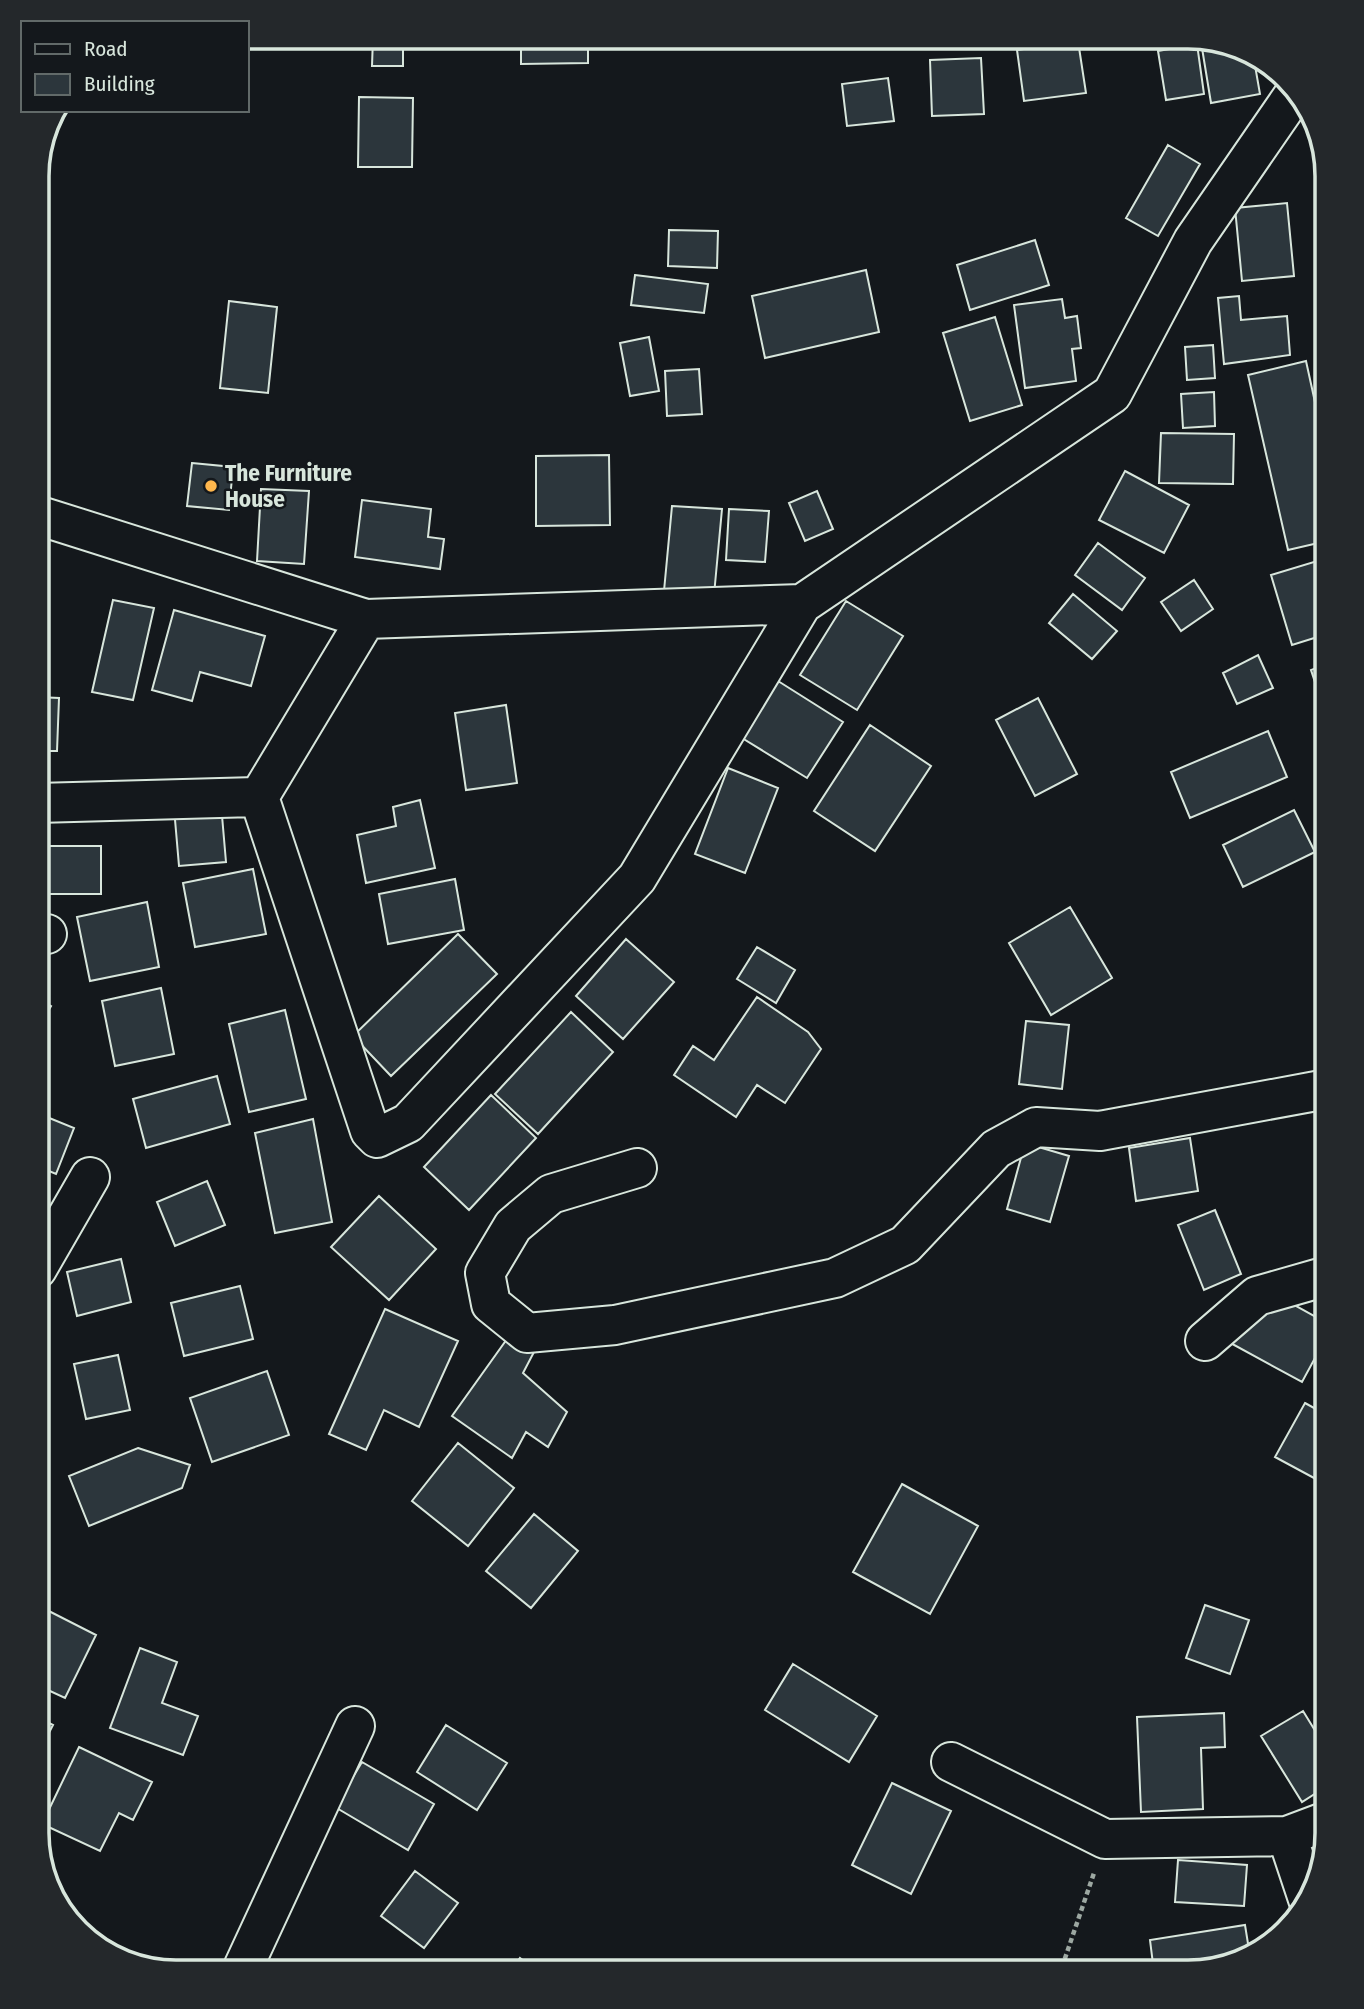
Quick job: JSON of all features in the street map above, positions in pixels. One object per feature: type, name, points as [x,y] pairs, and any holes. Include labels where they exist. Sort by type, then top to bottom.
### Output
[{"type":"street","points":[[366,619],[259,797],[370,1131],[377,1138],[408,1123],[636,878],[802,604],[1112,394],[1193,242],[1290,100]]},
{"type":"street","points":[[49,520],[366,619],[802,604]]},
{"type":"street","points":[[49,803],[259,797]]},
{"type":"street","points":[[636,1168],[551,1194],[513,1226],[485,1273],[491,1304],[527,1333],[615,1325],[835,1278],[905,1245],[996,1149],[1036,1127],[1100,1131],[1315,1091]]},
{"type":"street","points":[[49,1248],[90,1177]]},
{"type":"street","points":[[1205,1341],[1258,1296],[1315,1279]]},
{"type":"street","points":[[247,1960],[355,1726]]},
{"type":"street","points":[[951,1762],[1105,1839],[1287,1836],[1315,1826]]},
{"type":"street","points":[[1287,1836],[1303,1885]]},
{"type":"path","points":[[1064,1960],[1105,1839]]},
{"type":"building","points":[[373,49],[403,49],[403,66],[372,66]]},
{"type":"building","points":[[521,49],[588,49],[588,63],[521,64]]},
{"type":"building","points":[[1079,49],[1086,93],[1024,101],[1017,50]]},
{"type":"building","points":[[1198,49],[1204,94],[1166,100],[1158,51]]},
{"type":"building","points":[[1202,50],[1229,56],[1256,68],[1260,94],[1211,103]]},
{"type":"building","points":[[981,58],[984,114],[932,116],[930,60]]},
{"type":"building","points":[[888,78],[894,121],[847,126],[842,84]]},
{"type":"building","points":[[359,97],[413,98],[412,167],[358,167]]},
{"type":"building","points":[[1168,145],[1200,164],[1158,236],[1126,218]]},
{"type":"building","points":[[1287,203],[1294,276],[1242,281],[1235,208]]},
{"type":"building","points":[[669,230],[718,231],[717,268],[668,266]]},
{"type":"building","points":[[1035,240],[1049,285],[970,310],[957,265]]},
{"type":"building","points":[[866,270],[879,332],[765,358],[752,296]]},
{"type":"building","points":[[635,275],[708,284],[704,313],[631,305]]},
{"type":"building","points":[[1239,296],[1241,320],[1287,316],[1290,355],[1224,364],[1218,298]]},
{"type":"building","points":[[1062,299],[1065,318],[1077,316],[1081,348],[1072,349],[1076,381],[1025,388],[1014,305]]},
{"type":"building","points":[[229,301],[277,307],[268,393],[220,388]]},
{"type":"building","points":[[995,317],[1022,405],[970,421],[943,333]]},
{"type":"building","points":[[649,337],[659,391],[630,396],[620,343]]},
{"type":"building","points":[[1213,345],[1215,378],[1187,380],[1185,347]]},
{"type":"building","points":[[1306,361],[1315,402],[1315,544],[1288,550],[1248,375]]},
{"type":"building","points":[[699,369],[702,414],[667,416],[665,371]]},
{"type":"building","points":[[1214,392],[1215,426],[1183,428],[1181,394]]},
{"type":"building","points":[[1161,433],[1234,434],[1233,484],[1159,483]]},
{"type":"building","points":[[609,455],[610,525],[536,526],[536,456]]},
{"type":"building","name":"The Furniture House","points":[[192,463],[233,467],[229,510],[187,506]]},
{"type":"building","points":[[1125,471],[1189,505],[1164,553],[1099,520]]},
{"type":"building","points":[[261,489],[309,491],[304,564],[257,561]]},
{"type":"building","points":[[817,491],[833,529],[805,541],[789,503]]},
{"type":"building","points":[[362,500],[431,509],[428,537],[444,539],[440,569],[355,557]]},
{"type":"building","points":[[672,506],[722,509],[714,595],[664,591]]},
{"type":"building","points":[[729,509],[769,511],[765,562],[726,560]]},
{"type":"building","points":[[1098,543],[1145,578],[1122,610],[1075,575]]},
{"type":"building","points":[[1315,562],[1315,638],[1292,645],[1271,575]]},
{"type":"building","points":[[1194,580],[1213,609],[1181,631],[1161,602]]},
{"type":"building","points":[[1073,594],[1117,631],[1092,659],[1049,623]]},
{"type":"building","points":[[113,600],[154,608],[133,700],[92,692]]},
{"type":"building","points":[[846,601],[903,636],[857,710],[800,675]]},
{"type":"building","points":[[174,610],[265,636],[251,686],[200,672],[192,701],[152,690]]},
{"type":"building","points":[[1258,655],[1273,688],[1237,704],[1223,673]]},
{"type":"building","points":[[778,681],[843,722],[807,778],[742,738]]},
{"type":"building","points":[[49,698],[59,698],[57,751],[49,751]]},
{"type":"building","points":[[1038,698],[1077,774],[1035,796],[996,720]]},
{"type":"building","points":[[506,705],[517,783],[466,790],[455,713]]},
{"type":"building","points":[[870,725],[931,766],[875,851],[814,811]]},
{"type":"building","points":[[1268,731],[1287,777],[1190,818],[1171,772]]},
{"type":"building","points":[[728,768],[778,788],[745,873],[695,854]]},
{"type":"building","points":[[420,800],[435,868],[366,883],[357,835],[396,826],[393,807]]},
{"type":"building","points":[[221,804],[226,862],[179,866],[174,808]]},
{"type":"building","points":[[1294,810],[1315,852],[1243,887],[1223,845]]},
{"type":"building","points":[[49,846],[101,846],[101,894],[49,894]]},
{"type":"building","points":[[253,869],[266,934],[195,947],[183,883]]},
{"type":"building","points":[[455,879],[464,930],[388,944],[379,894]]},
{"type":"building","points":[[147,902],[159,967],[90,981],[77,917]]},
{"type":"building","points":[[1070,907],[1112,978],[1051,1015],[1009,943]]},
{"type":"building","points":[[458,934],[497,974],[391,1076],[353,1036]]},
{"type":"building","points":[[626,939],[674,982],[623,1039],[576,996]]},
{"type":"building","points":[[757,947],[795,970],[776,1003],[737,979]]},
{"type":"building","points":[[161,988],[174,1054],[115,1066],[102,1001]]},
{"type":"building","points":[[757,997],[808,1032],[821,1049],[785,1103],[757,1085],[736,1117],[674,1075],[693,1046],[714,1060]]},
{"type":"building","points":[[285,1010],[306,1099],[249,1112],[229,1024]]},
{"type":"building","points":[[571,1012],[613,1052],[538,1134],[495,1094]]},
{"type":"building","points":[[1026,1021],[1069,1025],[1062,1089],[1019,1084]]},
{"type":"building","points":[[217,1076],[230,1124],[146,1148],[133,1099]]},
{"type":"building","points":[[491,1095],[536,1138],[469,1210],[424,1167]]},
{"type":"building","points":[[49,1118],[74,1128],[56,1174],[49,1171]]},
{"type":"building","points":[[313,1119],[332,1222],[275,1233],[255,1133]]},
{"type":"building","points":[[1190,1138],[1198,1191],[1136,1201],[1129,1148]]},
{"type":"building","points":[[1025,1143],[1069,1156],[1050,1222],[1007,1209]]},
{"type":"building","points":[[207,1181],[225,1225],[175,1246],[157,1202]]},
{"type":"building","points":[[379,1196],[436,1249],[389,1300],[331,1247]]},
{"type":"building","points":[[1215,1210],[1241,1274],[1204,1290],[1178,1225]]},
{"type":"building","points":[[121,1259],[131,1302],[77,1316],[67,1272]]},
{"type":"building","points":[[240,1286],[253,1339],[184,1356],[171,1303]]},
{"type":"building","points":[[1280,1297],[1315,1316],[1315,1358],[1302,1382],[1225,1340]]},
{"type":"building","points":[[385,1309],[458,1341],[419,1427],[384,1410],[366,1450],[329,1434]]},
{"type":"building","points":[[507,1339],[534,1352],[523,1373],[567,1412],[548,1447],[526,1432],[512,1458],[452,1416]]},
{"type":"building","points":[[118,1355],[130,1410],[86,1419],[74,1364]]},
{"type":"building","points":[[267,1371],[289,1435],[212,1462],[190,1398]]},
{"type":"building","points":[[1305,1403],[1315,1408],[1315,1479],[1275,1457]]},
{"type":"building","points":[[458,1443],[514,1488],[468,1546],[412,1501]]},
{"type":"building","points":[[138,1448],[190,1465],[182,1488],[89,1526],[69,1476]]},
{"type":"building","points":[[902,1484],[978,1526],[930,1614],[853,1572]]},
{"type":"building","points":[[534,1514],[578,1551],[531,1608],[486,1571]]},
{"type":"building","points":[[1205,1605],[1249,1620],[1230,1674],[1186,1658]]},
{"type":"building","points":[[49,1611],[96,1635],[65,1698],[49,1691]]},
{"type":"building","points":[[140,1648],[177,1662],[162,1703],[198,1716],[183,1755],[110,1728]]},
{"type":"building","points":[[793,1664],[877,1716],[849,1762],[765,1710]]},
{"type":"building","points":[[1303,1711],[1315,1730],[1315,1794],[1302,1802],[1261,1736]]},
{"type":"building","points":[[1224,1713],[1225,1747],[1201,1748],[1203,1809],[1141,1812],[1137,1717]]},
{"type":"building","points":[[446,1725],[507,1763],[477,1810],[417,1772]]},
{"type":"building","points":[[79,1747],[152,1782],[133,1820],[119,1813],[100,1851],[49,1827],[49,1809]]},
{"type":"building","points":[[362,1762],[434,1804],[408,1850],[335,1807]]},
{"type":"building","points":[[892,1783],[951,1811],[911,1894],[852,1865]]},
{"type":"building","points":[[1178,1860],[1247,1865],[1244,1906],[1175,1902]]},
{"type":"building","points":[[415,1871],[458,1903],[424,1948],[381,1916]]},
{"type":"building","points":[[1245,1925],[1248,1945],[1221,1956],[1205,1959],[1152,1960],[1150,1940]]},
{"type":"place","name":"The Furniture House","points":[[211,486]]}]
